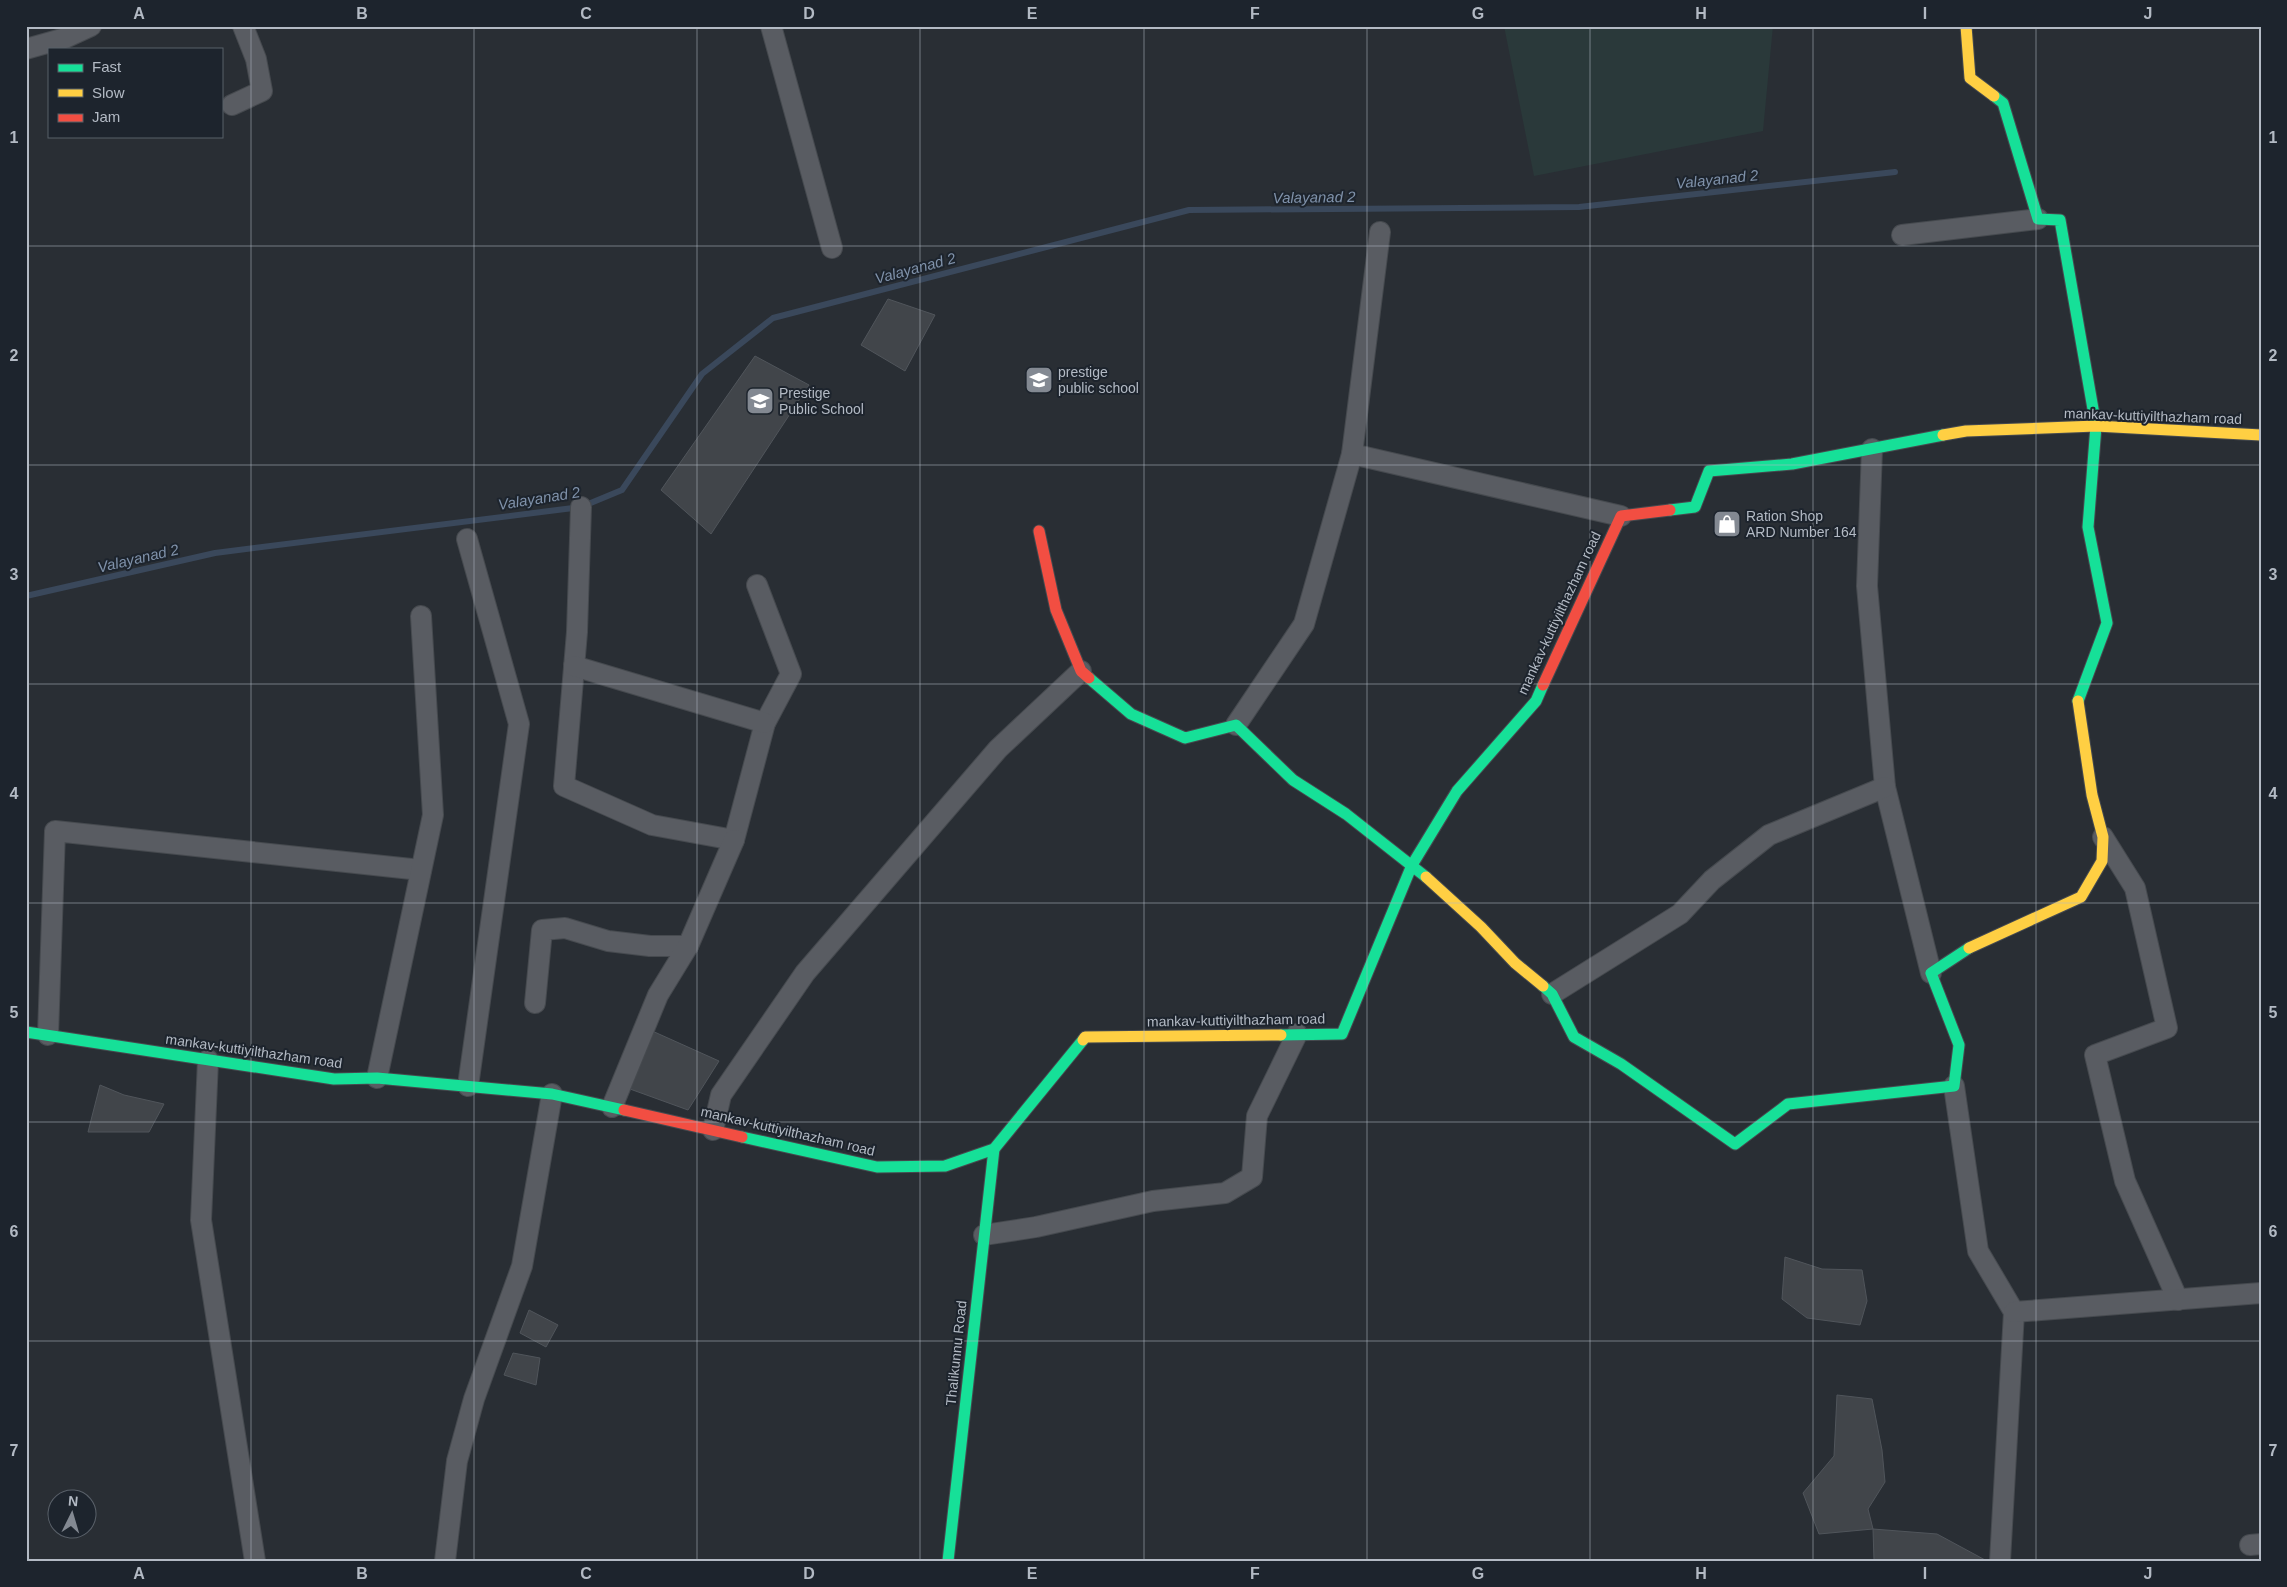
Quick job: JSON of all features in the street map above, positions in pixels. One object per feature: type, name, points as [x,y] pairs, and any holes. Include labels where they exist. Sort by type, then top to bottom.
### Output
[{"type":"street","points":[[26,49],[64,38],[91,26]]},
{"type":"street","points":[[232,105],[262,91],[256,59],[243,26]]},
{"type":"street","points":[[771,26],[832,248]]},
{"type":"street","points":[[1966,26],[1970,78],[2003,103],[2038,219]]},
{"type":"street","points":[[1902,235],[2038,219],[2060,220],[2096,426],[2088,527],[2107,623],[2077,702],[2092,795],[2103,837],[2102,861],[2080,897],[1978,942],[1931,973]]},
{"type":"street","points":[[1039,532],[1056,610],[1081,671],[1131,714],[1185,738],[1236,725],[1304,624],[1352,454],[1380,232]]},
{"type":"street","name":"mankav-kuttiyilthazham road","points":[[26,1032],[334,1079],[377,1078],[552,1094],[877,1167],[945,1166],[994,1150],[1085,1037],[1342,1034],[1412,865],[1457,790],[1536,701],[1621,516],[1696,507],[1709,471],[1792,464],[1966,431],[2096,426],[2261,435]]},
{"type":"street","points":[[1872,449],[1867,586],[1884,787],[1931,973],[1959,1045],[1954,1086],[1978,1252],[2014,1312],[2000,1561]]},
{"type":"street","points":[[1352,454],[1621,516]]},
{"type":"street","points":[[581,506],[574,666],[564,786],[652,826],[734,840]]},
{"type":"street","points":[[467,539],[519,724],[468,1086]]},
{"type":"street","points":[[612,1107],[658,995],[688,946],[734,840],[766,723],[791,674],[757,585]]},
{"type":"street","points":[[377,1078],[433,815],[421,616]]},
{"type":"street","points":[[574,666],[766,723]]},
{"type":"street","points":[[713,1130],[721,1095],[805,973],[998,749],[1081,671]]},
{"type":"street","points":[[1236,725],[1293,780],[1346,814],[1412,865],[1481,927],[1515,963],[1552,994],[1574,1037],[1621,1064],[1735,1144],[1788,1104],[1954,1086]]},
{"type":"street","points":[[1552,994],[1680,914],[1712,880],[1769,835],[1884,787]]},
{"type":"street","points":[[48,1035],[55,831],[421,870]]},
{"type":"street","points":[[2103,837],[2135,888],[2167,1028],[2095,1055],[2125,1181],[2178,1300]]},
{"type":"street","points":[[535,1003],[542,930],[565,928],[608,942],[650,946],[688,946]]},
{"type":"street","points":[[984,1236],[1036,1227],[1153,1201],[1225,1193],[1252,1177],[1257,1116],[1298,1034]]},
{"type":"street","points":[[208,1060],[201,1220],[255,1561]]},
{"type":"street","points":[[445,1561],[458,1461],[474,1399],[522,1266],[552,1094]]},
{"type":"street","name":"Thalikunnu Road","points":[[948,1561],[994,1150]]},
{"type":"street","points":[[2014,1312],[2261,1293]]},
{"type":"shaded area","points":[[1504,26],[1773,26],[1763,131],[1534,176]]},
{"type":"building","points":[[888,299],[935,315],[905,371],[861,345]]},
{"type":"building","name":"Prestige Public School","points":[[755,356],[809,385],[711,534],[661,490]]},
{"type":"building","points":[[650,1030],[719,1061],[688,1110],[630,1089]]},
{"type":"building","points":[[100,1085],[124,1095],[164,1104],[149,1132],[88,1132]]},
{"type":"building","points":[[1785,1257],[1822,1269],[1862,1270],[1867,1301],[1860,1325],[1807,1318],[1782,1299]]},
{"type":"building","points":[[529,1310],[558,1325],[546,1347],[520,1333]]},
{"type":"building","points":[[513,1353],[540,1358],[536,1385],[504,1375]]},
{"type":"building","points":[[1837,1395],[1872,1399],[1882,1450],[1885,1482],[1868,1509],[1873,1529],[1819,1534],[1803,1493],[1834,1456]]},
{"type":"building","points":[[1873,1529],[1937,1534],[1987,1561],[1874,1561]]},
{"type":"waterway","name":"Valayanad 2","points":[[26,596],[215,553],[581,507],[622,490],[702,374],[773,318],[1189,210],[1579,207],[1895,172]]},
{"type":"traffic: fast","points":[[1994,96],[2003,103],[2038,219],[2060,220],[2096,426],[2088,527],[2107,623],[2078,701]]},
{"type":"traffic: fast","points":[[1670,510],[1695,507],[1709,471],[1792,464],[1943,435]]},
{"type":"traffic: fast","points":[[1089,678],[1131,714],[1185,738],[1236,725],[1293,780],[1346,814],[1426,877]]},
{"type":"traffic: fast","points":[[1281,1035],[1342,1034],[1412,865],[1457,791],[1536,701],[1543,685]]},
{"type":"traffic: fast","points":[[1543,986],[1552,994],[1574,1037],[1621,1064],[1735,1144],[1788,1104],[1954,1086],[1959,1045],[1931,973],[1969,948]]},
{"type":"traffic: fast","points":[[26,1032],[334,1079],[377,1078],[552,1094],[624,1110]]},
{"type":"traffic: fast","points":[[742,1137],[877,1167],[945,1166],[994,1149],[1083,1040]]},
{"type":"traffic: fast","points":[[948,1561],[994,1149]]},
{"type":"traffic: slow","points":[[1966,26],[1970,78],[1994,96]]},
{"type":"traffic: slow","points":[[1943,435],[1966,431],[2096,426],[2261,435]]},
{"type":"traffic: slow","points":[[1969,948],[2081,897],[2102,861],[2103,837],[2092,795],[2078,701]]},
{"type":"traffic: slow","points":[[1426,877],[1481,927],[1515,963],[1543,986]]},
{"type":"traffic: slow","points":[[1083,1040],[1085,1037],[1281,1035]]},
{"type":"traffic: jam","points":[[1543,685],[1621,516],[1670,510]]},
{"type":"traffic: jam","points":[[1039,531],[1056,610],[1081,671],[1089,678]]},
{"type":"traffic: jam","points":[[624,1110],[742,1137]]},
{"type":"place","name":"prestige public school","points":[[1039,380]]},
{"type":"place","name":"Prestige Public School","points":[[760,401]]},
{"type":"place","name":"Ration Shop ARD Number 164","points":[[1727,524]]}]
